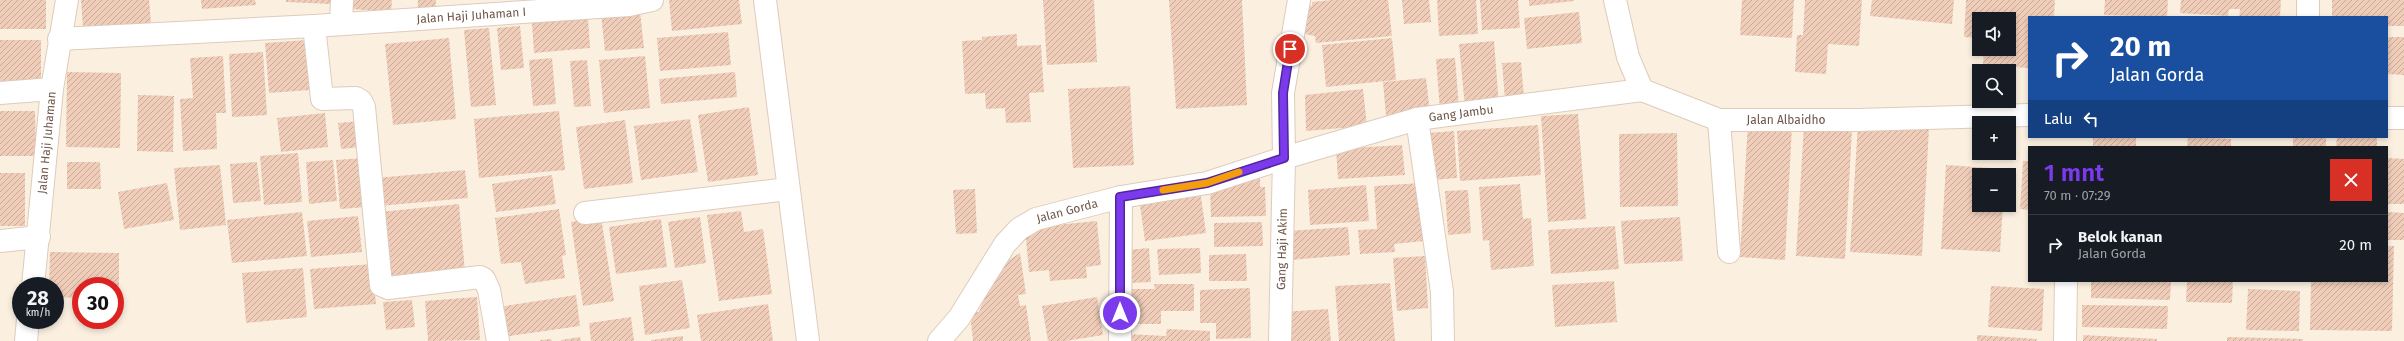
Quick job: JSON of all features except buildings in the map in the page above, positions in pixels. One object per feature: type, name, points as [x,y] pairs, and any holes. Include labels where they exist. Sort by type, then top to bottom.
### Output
[{"type":"street","name":"Jalan Haji Juhaman","points":[[34,277],[52,89],[59,39],[67,0]]},
{"type":"street","points":[[341,24],[342,0]]},
{"type":"street","name":"Jalan Haji Juhaman I","points":[[59,39],[314,26],[629,5],[652,0]]},
{"type":"street","points":[[765,0],[808,341]]},
{"type":"street","points":[[1284,158],[1283,93],[1299,0]]},
{"type":"street","points":[[1616,0],[1628,57],[1642,90]]},
{"type":"street","points":[[2308,0],[2308,16]]},
{"type":"street","points":[[314,26],[322,99],[356,98],[361,101],[364,107],[381,285],[388,288],[480,277],[484,279],[490,290],[498,341]]},
{"type":"street","points":[[0,93],[52,89]]},
{"type":"street","name":"Gang Jambu","points":[[1284,158],[1417,119],[1642,90]]},
{"type":"street","name":"Jalan Albaidho","points":[[1642,90],[1719,120],[1858,120],[2028,115]]},
{"type":"street","points":[[2388,118],[2404,118]]},
{"type":"street","points":[[1417,119],[1442,292],[1443,341]]},
{"type":"street","points":[[1719,120],[1729,252]]},
{"type":"street","name":"Jalan Gorda","points":[[939,341],[959,318],[1005,244],[1020,229],[1036,219],[1120,197],[1207,183],[1284,158]]},
{"type":"street","name":"Gang Haji Akim","points":[[1280,341],[1284,158]]},
{"type":"street","points":[[586,213],[788,189]]},
{"type":"street","points":[[1120,197],[1120,341]]},
{"type":"street","points":[[0,241],[39,237]]},
{"type":"street","points":[[2065,341],[2066,282]]},
{"type":"street","points":[[26,341],[27,329]]},
{"type":"slow traffic","points":[[1163,190],[1207,183],[1239,172]]},
{"type":"route","points":[[1120,313],[1120,197],[1207,183],[1284,158],[1283,93],[1290,49]]}]
